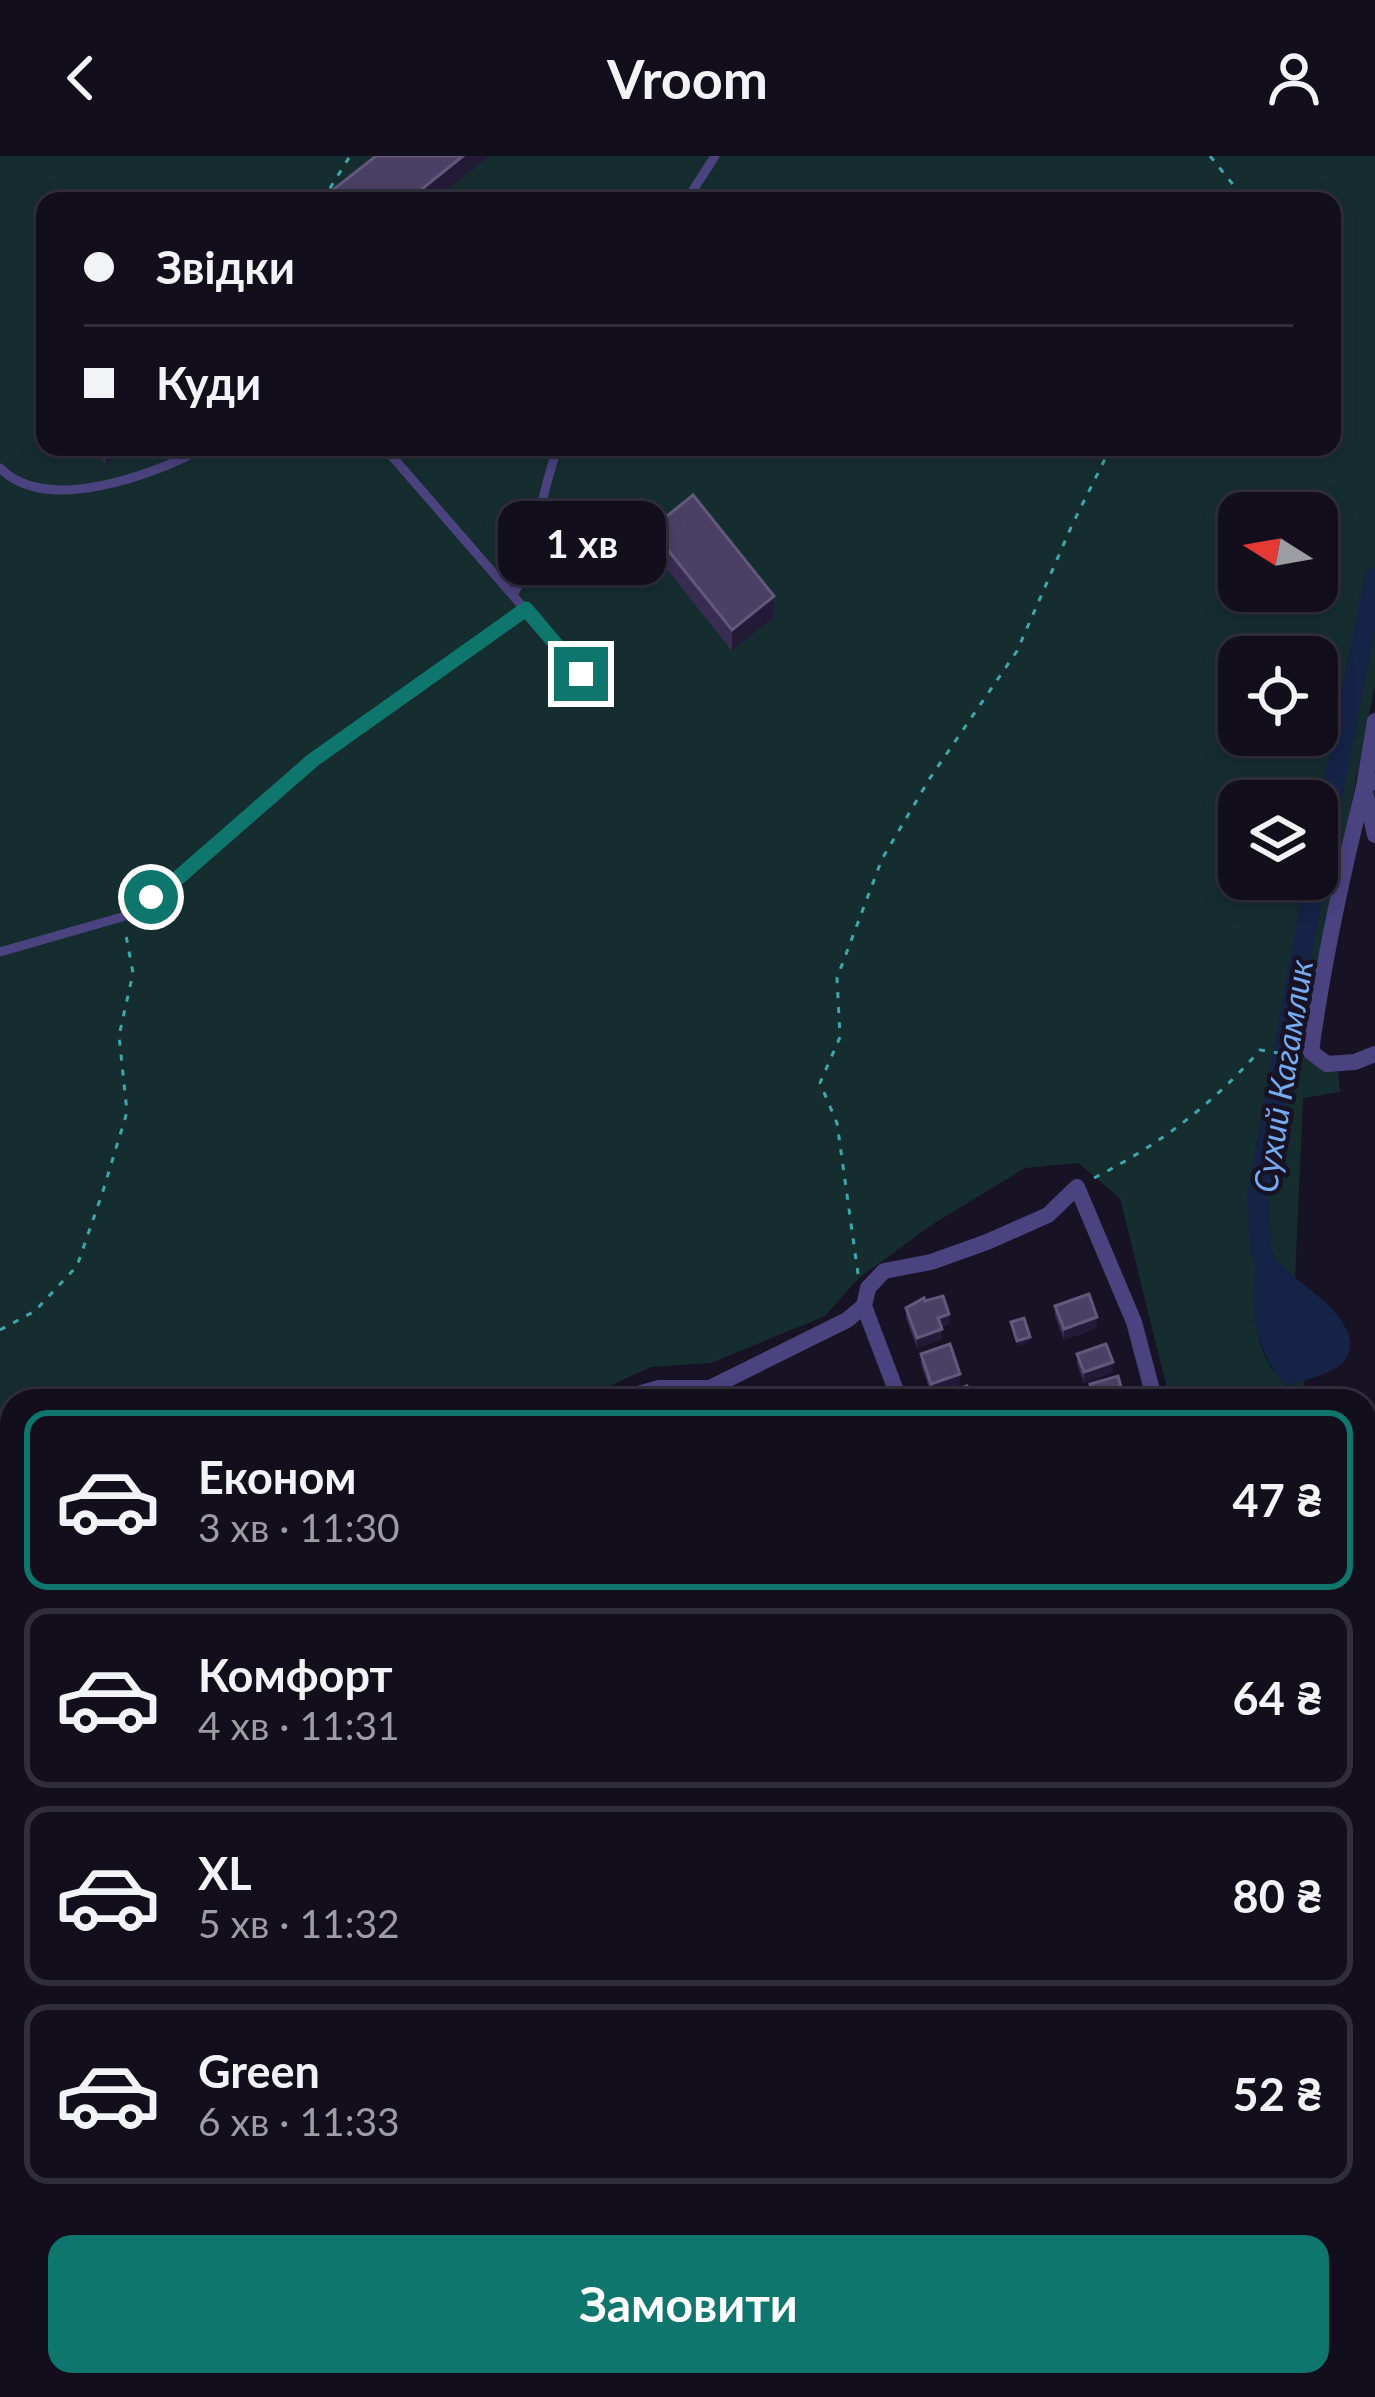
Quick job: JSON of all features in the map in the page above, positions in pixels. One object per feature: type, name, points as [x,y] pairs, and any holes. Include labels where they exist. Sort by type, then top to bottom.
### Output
[{"type":"street","points":[[1375,722],[1370,784],[1303,1054],[1327,1064],[1355,1062],[1375,1054]]},
{"type":"street","points":[[1370,784],[1375,835]]},
{"type":"street","points":[[895,1389],[864,1306],[868,1288],[884,1271],[931,1262],[1048,1215],[1077,1187],[1133,1322],[1152,1389]]},
{"type":"street","points":[[656,1389],[710,1388],[847,1320],[864,1306]]},
{"type":"lane","points":[[692,192],[715,156]]},
{"type":"lane","points":[[0,468],[13,481],[34,489],[86,489],[189,456]]},
{"type":"lane","points":[[392,456],[581,674]]},
{"type":"lane","points":[[514,594],[555,456]]},
{"type":"lane","points":[[0,952],[122,917],[179,877],[313,760],[526,609]]},
{"type":"path","points":[[328,192],[350,156]]},
{"type":"path","points":[[1210,156],[1235,187],[1234,192]]},
{"type":"path","points":[[864,1306],[837,1123],[820,1083],[840,1037],[837,978],[882,859],[930,778],[1017,651],[1107,456]]},
{"type":"path","points":[[0,1330],[35,1311],[77,1265],[127,1112],[118,1036],[133,973],[122,917]]},
{"type":"path","points":[[1077,1187],[1153,1148],[1228,1087],[1260,1050],[1303,1054]]},
{"type":"green space","points":[[0,156],[1375,156],[1375,684],[1338,873],[1338,780],[1218,780],[1218,900],[1333,900],[1302,1056],[1338,1071],[1340,1092],[1303,1098],[1295,1278],[1261,1253],[1254,1293],[1258,1338],[1268,1362],[1287,1386],[1304,1379],[1305,1389],[1167,1389],[1120,1198],[1078,1163],[1025,1168],[933,1224],[859,1278],[825,1316],[711,1363],[651,1367],[603,1389],[0,1389]]},
{"type":"water","points":[[1261,1253],[1277,1261],[1342,1321],[1350,1345],[1347,1357],[1336,1368],[1287,1386],[1276,1374],[1260,1342],[1253,1305]]},
{"type":"building","points":[[376,156],[463,156],[418,192],[330,192]]},
{"type":"building","points":[[693,495],[774,596],[732,630],[651,529]]},
{"type":"building","points":[[1089,1294],[1097,1317],[1064,1329],[1055,1306]]},
{"type":"building","points":[[943,1296],[949,1314],[938,1318],[942,1329],[917,1338],[906,1308],[924,1298]]},
{"type":"building","points":[[1024,1318],[1030,1337],[1017,1341],[1011,1322]]},
{"type":"building","points":[[950,1344],[960,1374],[931,1384],[921,1354]]},
{"type":"building","points":[[1106,1344],[1113,1362],[1084,1372],[1077,1354]]},
{"type":"building","points":[[1118,1376],[1122,1389],[1091,1389],[1090,1384]]},
{"type":"waterway","name":"Сухий Кагамлик","points":[[1335,780],[1375,577]]},
{"type":"waterway","name":"Сухий Кагамлик","points":[[1270,1274],[1261,1250],[1258,1194],[1311,900]]},
{"type":"route","points":[[151,897],[313,760],[526,609],[581,674]]}]
